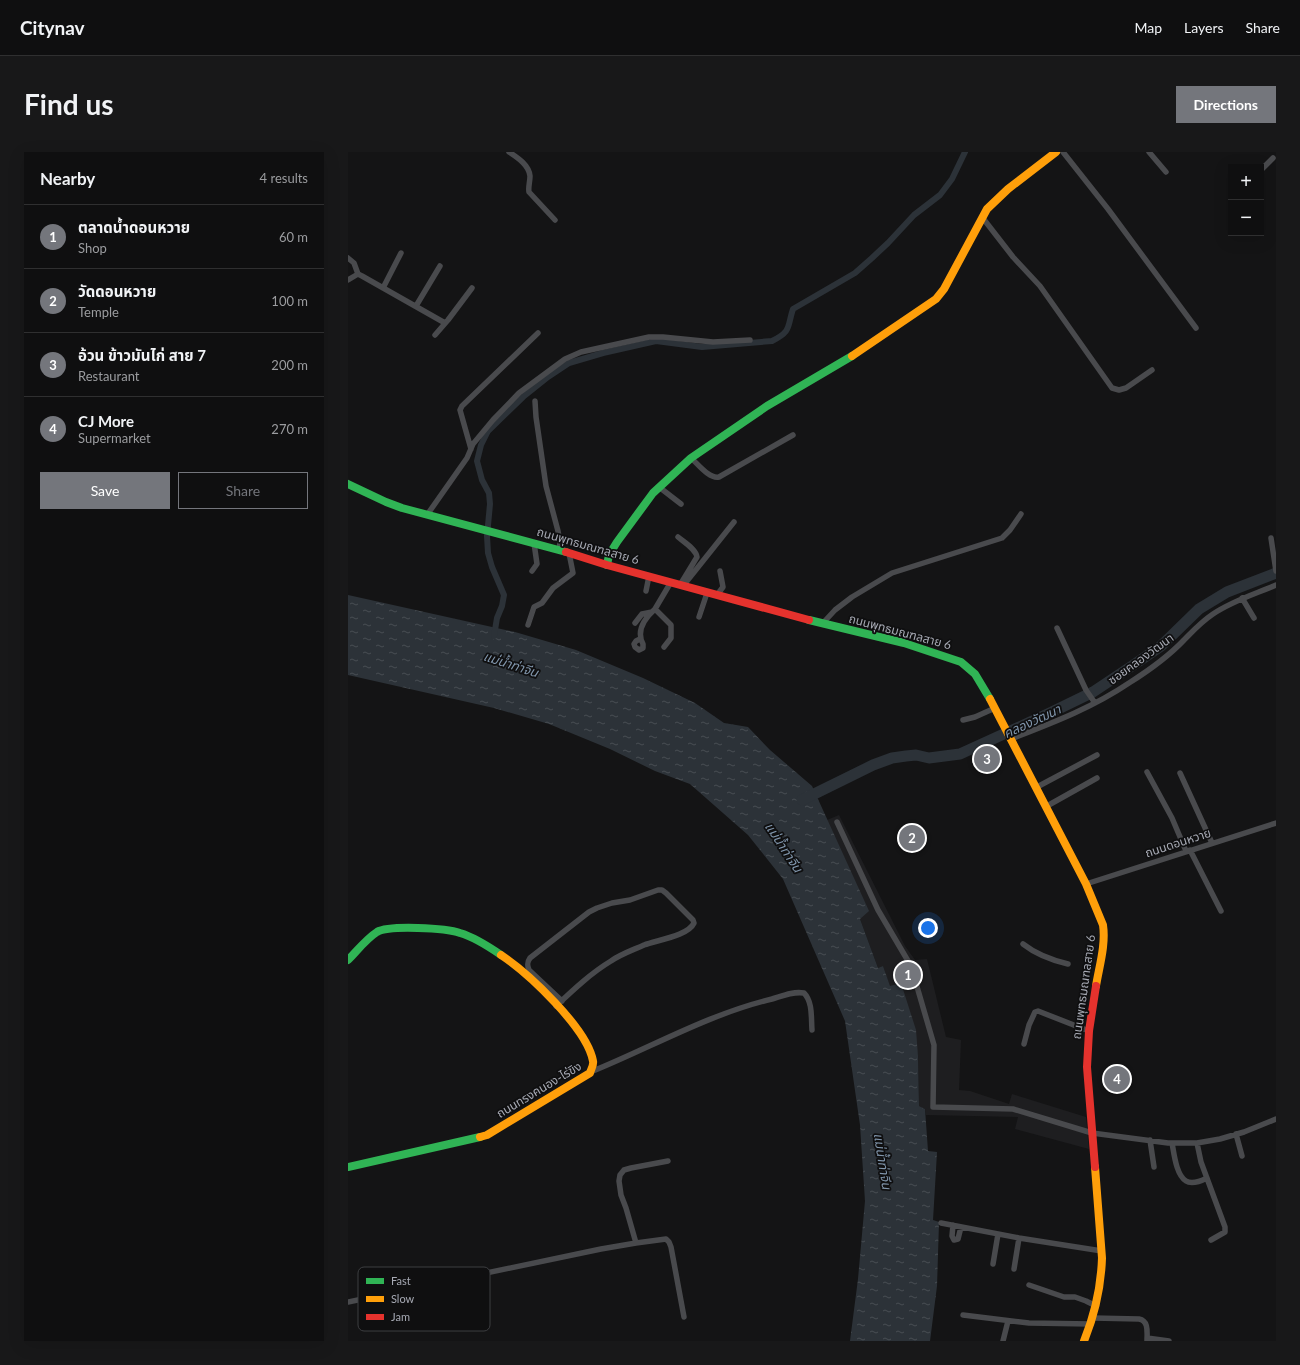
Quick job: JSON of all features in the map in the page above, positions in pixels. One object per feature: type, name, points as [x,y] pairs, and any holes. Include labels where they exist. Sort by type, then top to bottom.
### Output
[{"type":"main road","points":[[607,565],[609,555],[617,542],[653,493],[691,458],[767,406],[857,353],[936,299],[944,288],[982,218],[993,203],[1008,189],[1056,152]]},
{"type":"main road","name":"ถนนพุทธมณฑลสาย 6","points":[[348,484],[386,502],[428,515],[534,543],[707,593],[904,643],[961,662],[975,674],[995,708],[1047,806],[1102,919],[1104,932],[1090,1031],[1087,1067],[1102,1251],[1102,1278],[1092,1321],[1084,1341]]},
{"type":"main road","name":"ถนนทรงคนอง-ไร่ขิง","points":[[348,960],[378,931],[442,929],[460,932],[484,944],[515,965],[559,1003],[586,1042],[593,1058],[594,1065],[593,1070],[487,1135],[348,1167]]},
{"type":"street","points":[[509,152],[525,164],[530,176],[529,192],[555,220]]},
{"type":"street","points":[[1063,152],[1108,209],[1196,328]]},
{"type":"street","points":[[1149,152],[1166,172]]},
{"type":"street","points":[[1264,167],[1275,158],[1268,152]]},
{"type":"street","points":[[982,218],[1013,257],[1040,286],[1112,388],[1119,390],[1126,388],[1152,370]]},
{"type":"street","points":[[383,288],[402,253]]},
{"type":"street","points":[[348,258],[354,263],[358,274],[445,323]]},
{"type":"street","points":[[416,306],[440,266]]},
{"type":"street","points":[[348,280],[358,274]]},
{"type":"street","points":[[435,335],[472,288]]},
{"type":"street","points":[[470,449],[460,410],[462,406],[538,333]]},
{"type":"street","points":[[428,515],[467,458],[473,444],[488,426],[519,393],[565,358],[581,352],[649,337],[663,336],[713,342],[750,340]]},
{"type":"street","points":[[535,401],[548,499],[558,531],[560,543],[559,550]]},
{"type":"street","points":[[691,458],[710,475],[719,477],[792,435]]},
{"type":"street","points":[[659,487],[681,504]]},
{"type":"street","points":[[823,623],[835,610],[852,597],[892,573],[1002,538],[1010,530],[1021,514]]},
{"type":"street","points":[[682,585],[734,522]]},
{"type":"street","points":[[678,537],[697,554],[697,557],[682,585]]},
{"type":"street","points":[[1272,538],[1276,571]]},
{"type":"street","points":[[532,571],[537,564],[534,543]]},
{"type":"street","points":[[528,625],[534,607],[542,603],[553,588],[573,573],[569,553]]},
{"type":"street","points":[[716,595],[723,587],[720,571]]},
{"type":"street","points":[[646,591],[649,576]]},
{"type":"street","points":[[640,639],[641,629],[671,582]]},
{"type":"street","name":"ซอยคลองวัฒนา","points":[[1009,734],[1059,720],[1095,703],[1129,683],[1166,656],[1196,627],[1211,615],[1242,598],[1276,585]]},
{"type":"street","points":[[699,616],[707,593]]},
{"type":"street","points":[[1242,598],[1254,618]]},
{"type":"street","points":[[635,623],[642,614],[653,610]]},
{"type":"street","points":[[653,610],[671,625],[671,638],[664,647]]},
{"type":"street","points":[[1057,628],[1086,690],[1095,703]]},
{"type":"street","points":[[963,720],[979,716],[995,708]]},
{"type":"street","points":[[1036,787],[1097,755]]},
{"type":"street","points":[[1147,772],[1221,911]]},
{"type":"street","points":[[1180,773],[1212,843]]},
{"type":"street","points":[[1047,806],[1097,778]]},
{"type":"street","points":[[837,822],[878,910],[911,966],[934,1045],[933,1107],[1013,1108],[1092,1133],[1172,1143],[1197,1143],[1220,1139],[1276,1119]]},
{"type":"street","name":"ถนนดอนหวาย","points":[[1086,884],[1276,823]]},
{"type":"street","points":[[662,890],[693,920],[694,923],[692,927],[688,930],[645,945],[610,961],[576,987],[559,1003],[529,970],[527,965],[530,958],[589,912],[612,903],[630,900],[662,890]]},
{"type":"street","points":[[1023,944],[1040,955],[1068,964]]},
{"type":"street","points":[[593,1070],[722,1014],[792,993],[804,993],[807,996],[812,1030]]},
{"type":"street","points":[[1024,1044],[1029,1025],[1035,1012],[1038,1011],[1090,1031]]},
{"type":"street","points":[[1236,1134],[1242,1156]]},
{"type":"street","points":[[1150,1140],[1154,1167]]},
{"type":"street","points":[[1172,1143],[1175,1162],[1184,1179],[1186,1181],[1199,1182],[1207,1178]]},
{"type":"street","points":[[1197,1143],[1201,1162],[1225,1227],[1225,1232],[1223,1234],[1211,1240]]},
{"type":"street","points":[[636,1243],[621,1195],[619,1181],[620,1175],[624,1170],[668,1161]]},
{"type":"street","points":[[941,1223],[1019,1238],[1102,1251]]},
{"type":"street","points":[[952,1225],[952,1236],[954,1240],[958,1239],[961,1227]]},
{"type":"street","points":[[993,1264],[998,1234]]},
{"type":"street","points":[[1014,1269],[1019,1238]]},
{"type":"street","points":[[490,1273],[636,1243],[666,1239],[671,1247],[684,1317]]},
{"type":"street","points":[[1030,1285],[1064,1297],[1074,1297],[1096,1306]]},
{"type":"street","points":[[348,1302],[358,1300]]},
{"type":"street","points":[[963,1315],[1029,1323],[1139,1319],[1144,1320],[1147,1324],[1147,1339],[1169,1341]]},
{"type":"street","points":[[1003,1341],[1008,1321]]},
{"type":"shaded area","points":[[839,815],[905,946],[915,960],[927,959],[946,1037],[961,1040],[959,1090],[970,1091],[1009,1104],[1012,1094],[1086,1117],[1089,1149],[1015,1129],[1018,1117],[926,1115],[925,1109],[919,1106],[918,1056],[901,983],[890,987],[883,966],[878,968],[827,820]]},
{"type":"water","name":"แม่น้ำท่าจีน","points":[[348,595],[515,632],[576,650],[643,678],[695,703],[724,723],[748,727],[770,750],[812,786],[869,911],[860,919],[878,968],[883,966],[890,986],[901,983],[916,1030],[919,1106],[925,1109],[928,1151],[937,1152],[933,1220],[939,1222],[937,1286],[930,1341],[850,1341],[858,1279],[865,1201],[860,1125],[845,1021],[783,879],[748,835],[690,784],[655,771],[610,749],[549,724],[494,708],[348,675]]},
{"type":"waterway","points":[[494,636],[497,618],[502,606],[504,595],[492,567],[488,553],[487,536],[490,504],[489,493],[482,480],[477,461],[481,445],[488,431],[523,397],[548,377],[569,363],[603,353],[656,341],[702,347],[772,341],[783,334],[788,328],[793,309],[855,273],[888,243],[914,215],[940,195],[952,179],[965,152]]},
{"type":"waterway","name":"คลองวัฒนา","points":[[802,800],[873,765],[892,758],[916,755],[929,758],[960,754],[1052,712],[1093,692],[1161,646],[1199,609],[1227,592],[1276,573]]},
{"type":"traffic: fast","points":[[607,565],[609,555],[617,542],[653,493],[691,458],[767,406],[852,356]]},
{"type":"traffic: fast","points":[[348,484],[402,508],[566,552]]},
{"type":"traffic: fast","points":[[809,620],[904,643],[961,662],[975,674],[990,699]]},
{"type":"traffic: fast","points":[[348,960],[377,932],[393,928],[418,928],[453,931],[476,939],[501,955]]},
{"type":"traffic: fast","points":[[348,1167],[480,1137]]},
{"type":"traffic: slow","points":[[852,356],[936,299],[944,289],[987,209],[1008,189],[1056,152]]},
{"type":"traffic: slow","points":[[990,699],[1086,884],[1103,925],[1104,940],[1096,986]]},
{"type":"traffic: slow","points":[[480,1137],[487,1135],[590,1073],[593,1064],[588,1048],[580,1033],[555,1002],[526,975],[501,955]]},
{"type":"traffic: slow","points":[[1084,1341],[1097,1300],[1102,1258],[1095,1167]]},
{"type":"traffic: jam","points":[[566,552],[607,565],[809,620]]},
{"type":"traffic: jam","points":[[1095,1167],[1087,1067],[1089,1031],[1096,986]]},
{"type":"place","name":"อ้วน ข้าวมันไก่ สาย 7","points":[[987,759]]},
{"type":"place","name":"วัดดอนหวาย","points":[[912,838]]},
{"type":"place","name":"ตลาดน้ำดอนหวาย","points":[[908,975]]},
{"type":"place","name":"CJ More","points":[[1117,1079]]}]
